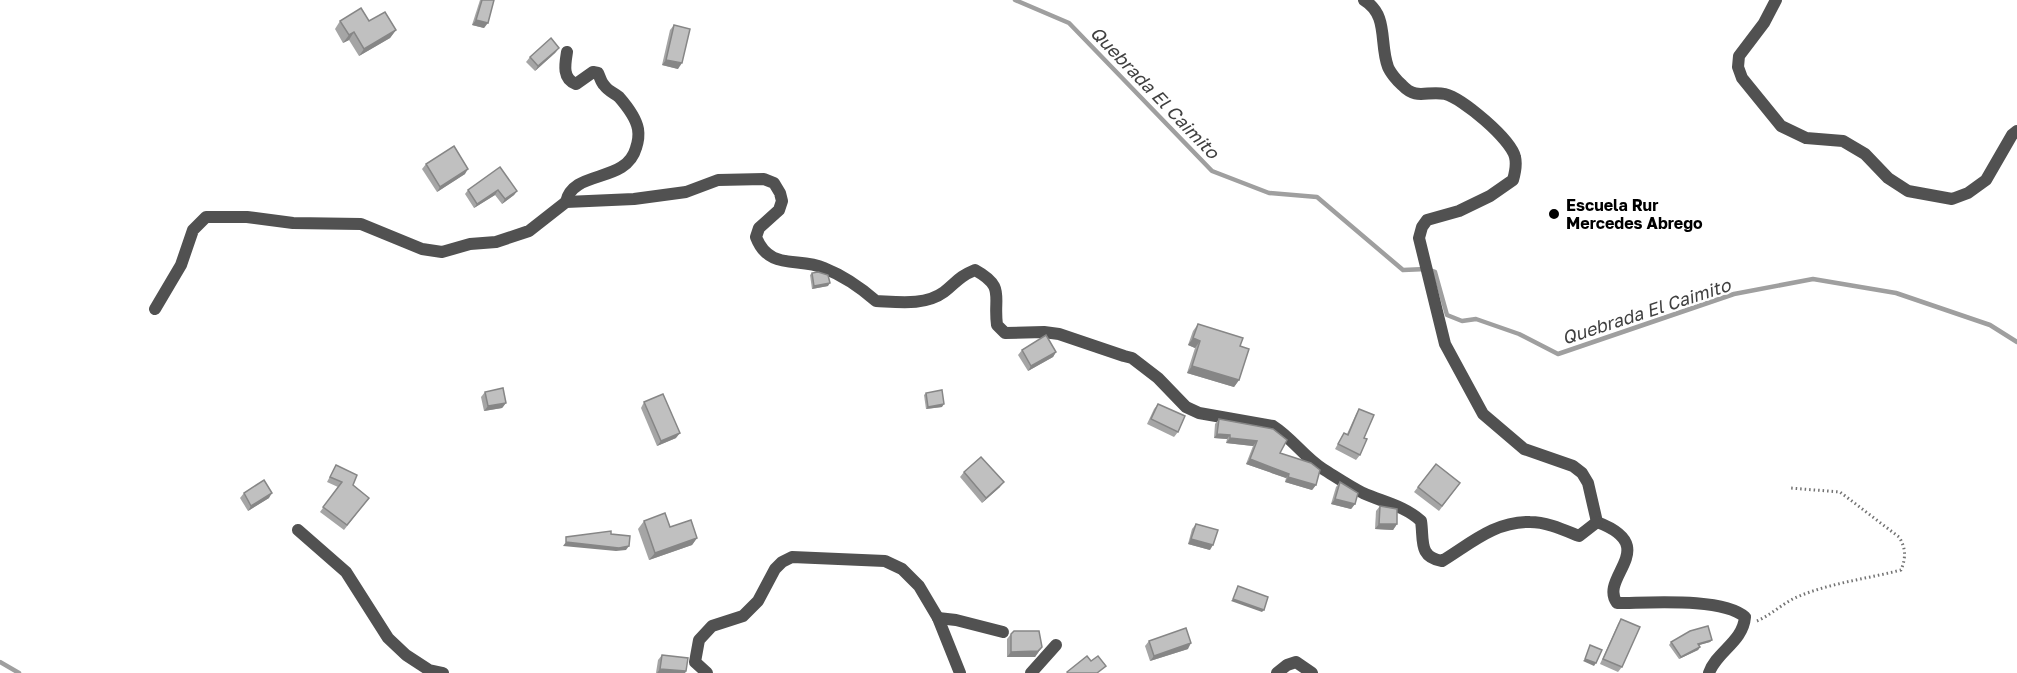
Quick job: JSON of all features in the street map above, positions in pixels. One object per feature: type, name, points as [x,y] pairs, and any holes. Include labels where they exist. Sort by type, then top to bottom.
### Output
[{"type":"street","points":[[1364,0],[1381,20],[1388,67],[1402,86],[1416,95],[1442,93],[1452,96],[1500,134],[1515,156],[1513,180],[1490,196],[1460,211],[1427,220],[1419,238],[1445,344],[1483,414],[1524,449],[1573,466],[1582,473],[1588,483],[1597,522]]},
{"type":"street","points":[[1776,0],[1764,23],[1740,56],[1738,67],[1742,78],[1781,126],[1806,138],[1843,141],[1865,154],[1888,178],[1908,191],[1952,199],[1968,193],[1986,180],[2017,130]]},
{"type":"street","points":[[566,202],[568,193],[578,184],[618,170],[628,162],[635,151],[638,139],[638,129],[632,115],[621,99],[604,85],[598,73],[592,72],[576,84],[571,82],[566,75],[565,68],[567,52]]},
{"type":"street","points":[[155,309],[181,265],[193,230],[206,217],[247,218],[293,223],[361,224],[422,249],[442,252],[470,244],[495,242],[529,231],[566,202],[644,198],[686,192],[718,180],[764,179],[774,183],[782,201],[779,210],[759,228],[756,237],[759,246],[766,254],[784,261],[822,267],[855,282],[876,301],[926,301],[944,292],[960,276],[975,270],[991,279],[997,293],[997,325],[1005,333],[1059,334],[1132,358],[1158,378],[1186,407],[1199,413],[1273,426],[1283,432],[1312,462],[1361,492],[1412,512],[1421,521],[1423,548],[1428,556],[1436,560],[1442,561],[1499,526],[1530,522],[1551,526],[1579,536],[1597,522]]},
{"type":"street","points":[[1597,522],[1615,530],[1626,542],[1623,568],[1612,592],[1617,603],[1682,603],[1729,608],[1739,611],[1745,617],[1744,627],[1709,673]]},
{"type":"street","points":[[298,530],[346,572],[388,638],[406,655],[429,670],[443,673]]},
{"type":"street","points":[[707,673],[695,662],[699,640],[712,626],[743,616],[758,601],[775,569],[792,558],[885,561],[902,569],[919,586],[938,618],[960,673]]},
{"type":"street","points":[[938,618],[956,620],[1003,632]]},
{"type":"street","points":[[1031,673],[1056,645]]},
{"type":"street","points":[[1277,673],[1287,665],[1296,662],[1312,673]]},
{"type":"path","points":[[1744,627],[1771,615],[1794,598],[1825,587],[1901,570],[1905,560],[1904,545],[1899,537],[1840,492],[1790,488]]},
{"type":"building","points":[[482,0],[494,0],[488,23],[476,20]]},
{"type":"building","points":[[361,8],[369,21],[385,12],[396,30],[364,49],[354,32],[349,35],[340,21]]},
{"type":"building","points":[[674,25],[690,29],[682,63],[666,60]]},
{"type":"building","points":[[551,38],[559,48],[538,66],[530,57]]},
{"type":"building","points":[[454,146],[468,169],[440,187],[426,164]]},
{"type":"building","points":[[500,167],[517,191],[505,199],[498,190],[477,204],[468,190]]},
{"type":"building","points":[[812,273],[828,275],[830,283],[814,286]]},
{"type":"building","points":[[1198,324],[1243,338],[1240,346],[1249,349],[1239,380],[1192,366],[1200,341],[1193,338]]},
{"type":"building","points":[[1046,335],[1056,352],[1031,366],[1022,350]]},
{"type":"building","points":[[503,388],[506,403],[488,406],[485,392]]},
{"type":"building","points":[[942,390],[944,404],[928,407],[926,393]]},
{"type":"building","points":[[663,394],[680,433],[661,441],[644,402]]},
{"type":"building","points":[[1158,404],[1185,416],[1178,432],[1151,419]]},
{"type":"building","points":[[1359,409],[1374,415],[1364,438],[1367,439],[1360,455],[1338,444],[1344,433],[1348,435]]},
{"type":"building","points":[[1219,419],[1273,429],[1287,440],[1280,453],[1311,463],[1320,470],[1316,485],[1288,477],[1289,474],[1250,459],[1257,441],[1217,434]]},
{"type":"building","points":[[981,457],[1004,482],[986,498],[964,472]]},
{"type":"building","points":[[1436,464],[1460,483],[1442,506],[1418,487]]},
{"type":"building","points":[[336,465],[357,475],[353,485],[369,498],[347,525],[323,507],[342,482],[330,477]]},
{"type":"building","points":[[264,480],[272,493],[251,506],[244,493]]},
{"type":"building","points":[[1340,482],[1358,493],[1355,504],[1335,499]]},
{"type":"building","points":[[1380,506],[1397,509],[1397,524],[1379,524]]},
{"type":"building","points":[[665,513],[670,527],[691,520],[697,538],[655,553],[644,521]]},
{"type":"building","points":[[1196,524],[1218,530],[1213,545],[1191,539]]},
{"type":"building","points":[[611,531],[611,534],[630,536],[629,546],[619,548],[566,542],[566,537]]},
{"type":"building","points":[[1238,586],[1268,597],[1264,610],[1233,599]]},
{"type":"building","points":[[1621,619],[1640,627],[1622,667],[1603,659]]},
{"type":"building","points":[[1708,626],[1712,640],[1698,644],[1700,647],[1681,657],[1671,642],[1690,631]]},
{"type":"building","points":[[1186,628],[1191,643],[1154,656],[1149,641]]},
{"type":"building","points":[[1014,631],[1039,631],[1042,647],[1038,651],[1011,652],[1011,634]]},
{"type":"building","points":[[1590,645],[1602,650],[1596,663],[1585,659]]},
{"type":"building","points":[[662,655],[688,658],[686,671],[660,669]]},
{"type":"building","points":[[1087,656],[1091,661],[1098,656],[1106,666],[1097,673],[1067,672]]},
{"type":"waterway","name":"Quebrada El Caimito","points":[[1015,0],[1069,23],[1212,171],[1269,193],[1317,197],[1403,270],[1426,269],[1435,272],[1447,315],[1462,321],[1476,319],[1519,334],[1558,354],[1734,294],[1813,279],[1896,293],[1990,325],[2017,342]]},
{"type":"waterway","points":[[0,662],[19,673]]},
{"type":"place","name":"Escuela Rur Mercedes Abrego","points":[[1554,214]]}]
